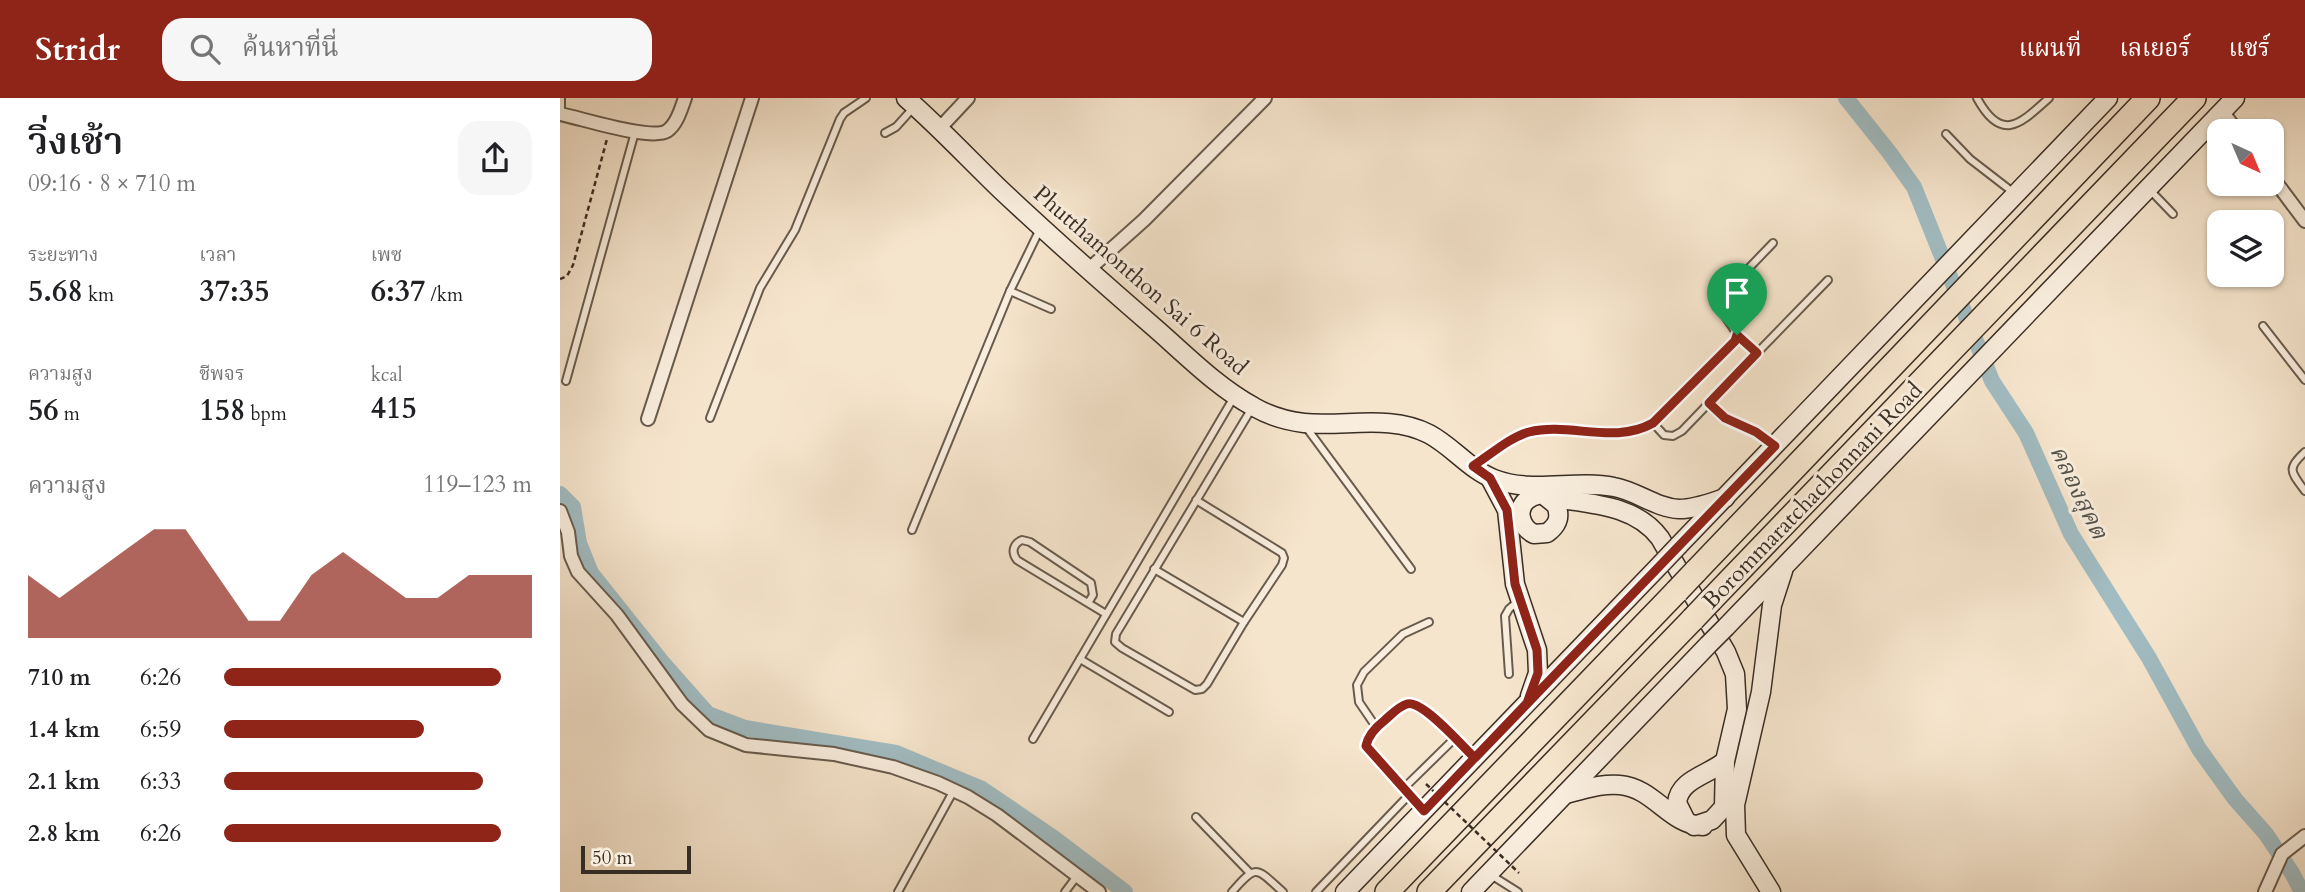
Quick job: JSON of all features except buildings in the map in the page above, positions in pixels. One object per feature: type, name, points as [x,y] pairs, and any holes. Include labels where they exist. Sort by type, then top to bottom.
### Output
[{"type":"highway","name":"Borommaratchachonnani Road","points":[[1387,892],[2148,98]]},
{"type":"highway","name":"Borommaratchachonnani Road","points":[[1429,892],[2194,98]]},
{"type":"street","points":[[560,114],[635,132],[660,134],[669,130],[676,121],[685,98]]},
{"type":"street","points":[[648,419],[752,98]]},
{"type":"street","points":[[939,129],[968,98]]},
{"type":"street","points":[[1088,270],[1144,220],[1265,98]]},
{"type":"street","points":[[1345,892],[2108,98]]},
{"type":"street","points":[[1471,892],[2235,98]]},
{"type":"street","name":"Phutthamonthon Sai 6 Road","points":[[910,102],[1088,270],[1219,383],[1253,407],[1303,423],[1377,422],[1404,425],[1427,432],[1490,478],[1515,486],[1579,484],[1616,487],[1632,491],[1664,507],[1676,509],[1689,509],[1725,498]]},
{"type":"street","points":[[2222,111],[2228,119]]},
{"type":"street","points":[[2284,193],[2305,221]]},
{"type":"street","name":"Phutthamonthon Sai 6 Road","points":[[1490,478],[1507,510],[1515,584],[1537,650],[1536,683],[1527,703]]},
{"type":"street","points":[[1515,486],[1544,496],[1552,500],[1558,511],[1557,523],[1553,529],[1548,533],[1534,534],[1528,531],[1521,520],[1520,513],[1525,502],[1530,498],[1544,496],[1579,484]]},
{"type":"street","points":[[1544,496],[1626,511],[1649,525],[1660,538],[1726,652],[1735,674],[1737,709],[1725,761],[1724,807],[1718,817],[1697,825]]},
{"type":"street","points":[[560,511],[564,536],[578,572],[617,615],[682,704],[709,730],[746,745],[834,754],[893,767],[954,790],[997,815],[1099,892]]},
{"type":"street","points":[[1512,544],[1521,520]]},
{"type":"street","points":[[1697,825],[1724,819],[1737,792],[1761,692],[1772,605],[1785,565]]},
{"type":"street","points":[[1697,825],[1677,803],[1680,791],[1690,781],[1710,772],[1725,761]]},
{"type":"street","points":[[1565,794],[1608,785],[1630,787],[1697,825],[1725,829],[1736,835],[1771,892]]},
{"type":"street","points":[[1736,835],[1737,792]]},
{"type":"street","points":[[2265,892],[2277,862],[2288,848],[2305,836]]},
{"type":"lane","points":[[560,114],[562,98]]},
{"type":"lane","points":[[710,418],[760,288],[795,230],[840,119],[844,113],[866,98]]},
{"type":"lane","points":[[1977,98],[1997,121],[2009,126],[2020,124],[2049,98]]},
{"type":"lane","points":[[885,133],[896,127],[910,102]]},
{"type":"lane","points":[[566,382],[635,132]]},
{"type":"lane","points":[[1946,134],[1970,159],[2016,194]]},
{"type":"lane","points":[[2148,188],[2173,214]]},
{"type":"lane","points":[[912,530],[1010,291],[1041,227]]},
{"type":"lane","points":[[1757,353],[1737,335],[1722,312],[1720,303],[1723,295],[1773,243]]},
{"type":"lane","points":[[1653,423],[1664,435],[1673,436],[1682,432],[1828,280]]},
{"type":"lane","points":[[1010,291],[1051,309]]},
{"type":"lane","points":[[2263,326],[2305,380]]},
{"type":"lane","points":[[1473,466],[1530,432],[1624,433],[1640,430],[1653,423],[1735,341],[1737,335]]},
{"type":"lane","points":[[1033,739],[1235,395]]},
{"type":"lane","points":[[1709,403],[1725,418],[1756,432],[1775,446]]},
{"type":"lane","points":[[1196,500],[1271,545],[1282,553],[1284,558],[1208,684],[1195,691],[1122,648],[1115,642],[1115,634],[1154,569],[1196,500],[1253,407]]},
{"type":"lane","points":[[1303,423],[1411,569]]},
{"type":"lane","points":[[2305,452],[2291,468],[2293,476],[2305,491]]},
{"type":"lane","points":[[1088,603],[1093,595],[1091,583],[1030,542],[1017,542],[1013,548],[1017,560],[1088,603],[1107,614]]},
{"type":"lane","points":[[1154,569],[1244,622]]},
{"type":"lane","points":[[1509,674],[1505,616],[1519,601]]},
{"type":"lane","points":[[1376,727],[1359,702],[1357,685],[1364,672],[1403,634],[1429,622]]},
{"type":"lane","points":[[1080,659],[1169,712]]},
{"type":"lane","points":[[1424,811],[1366,746],[1376,727],[1407,704],[1414,704],[1422,708],[1475,758]]},
{"type":"lane","points":[[1405,787],[1455,738]]},
{"type":"lane","points":[[898,892],[954,790]]},
{"type":"lane","points":[[1316,892],[1410,794]]},
{"type":"lane","points":[[1196,817],[1249,872]]},
{"type":"lane","points":[[1232,892],[1249,872],[1254,871],[1262,874],[1283,892]]},
{"type":"lane","points":[[1489,873],[1518,892]]},
{"type":"lane","points":[[1065,892],[1077,876]]},
{"type":"path","points":[[560,279],[567,276],[573,265],[611,126]]},
{"type":"path","points":[[1426,784],[1519,873]]},
{"type":"waterway","name":"คลองสุคต","points":[[1846,98],[1914,187],[1992,381],[2026,433],[2071,534],[2149,658],[2199,749],[2235,799],[2266,834],[2302,892]]},
{"type":"waterway","points":[[560,494],[573,507],[579,543],[591,573],[662,662],[708,714],[745,728],[896,753],[982,789],[1051,836],[1125,892]]},
{"type":"route","points":[[1737,335],[1735,341],[1653,423],[1640,430],[1624,433],[1544,430],[1530,432],[1473,466],[1490,478],[1507,510],[1515,584],[1537,650],[1538,673],[1527,703],[1475,758],[1424,811],[1366,746],[1376,727],[1397,710],[1407,704],[1414,704],[1442,725],[1475,758],[1775,446],[1756,432],[1725,418],[1709,403],[1757,353],[1737,335]]}]
